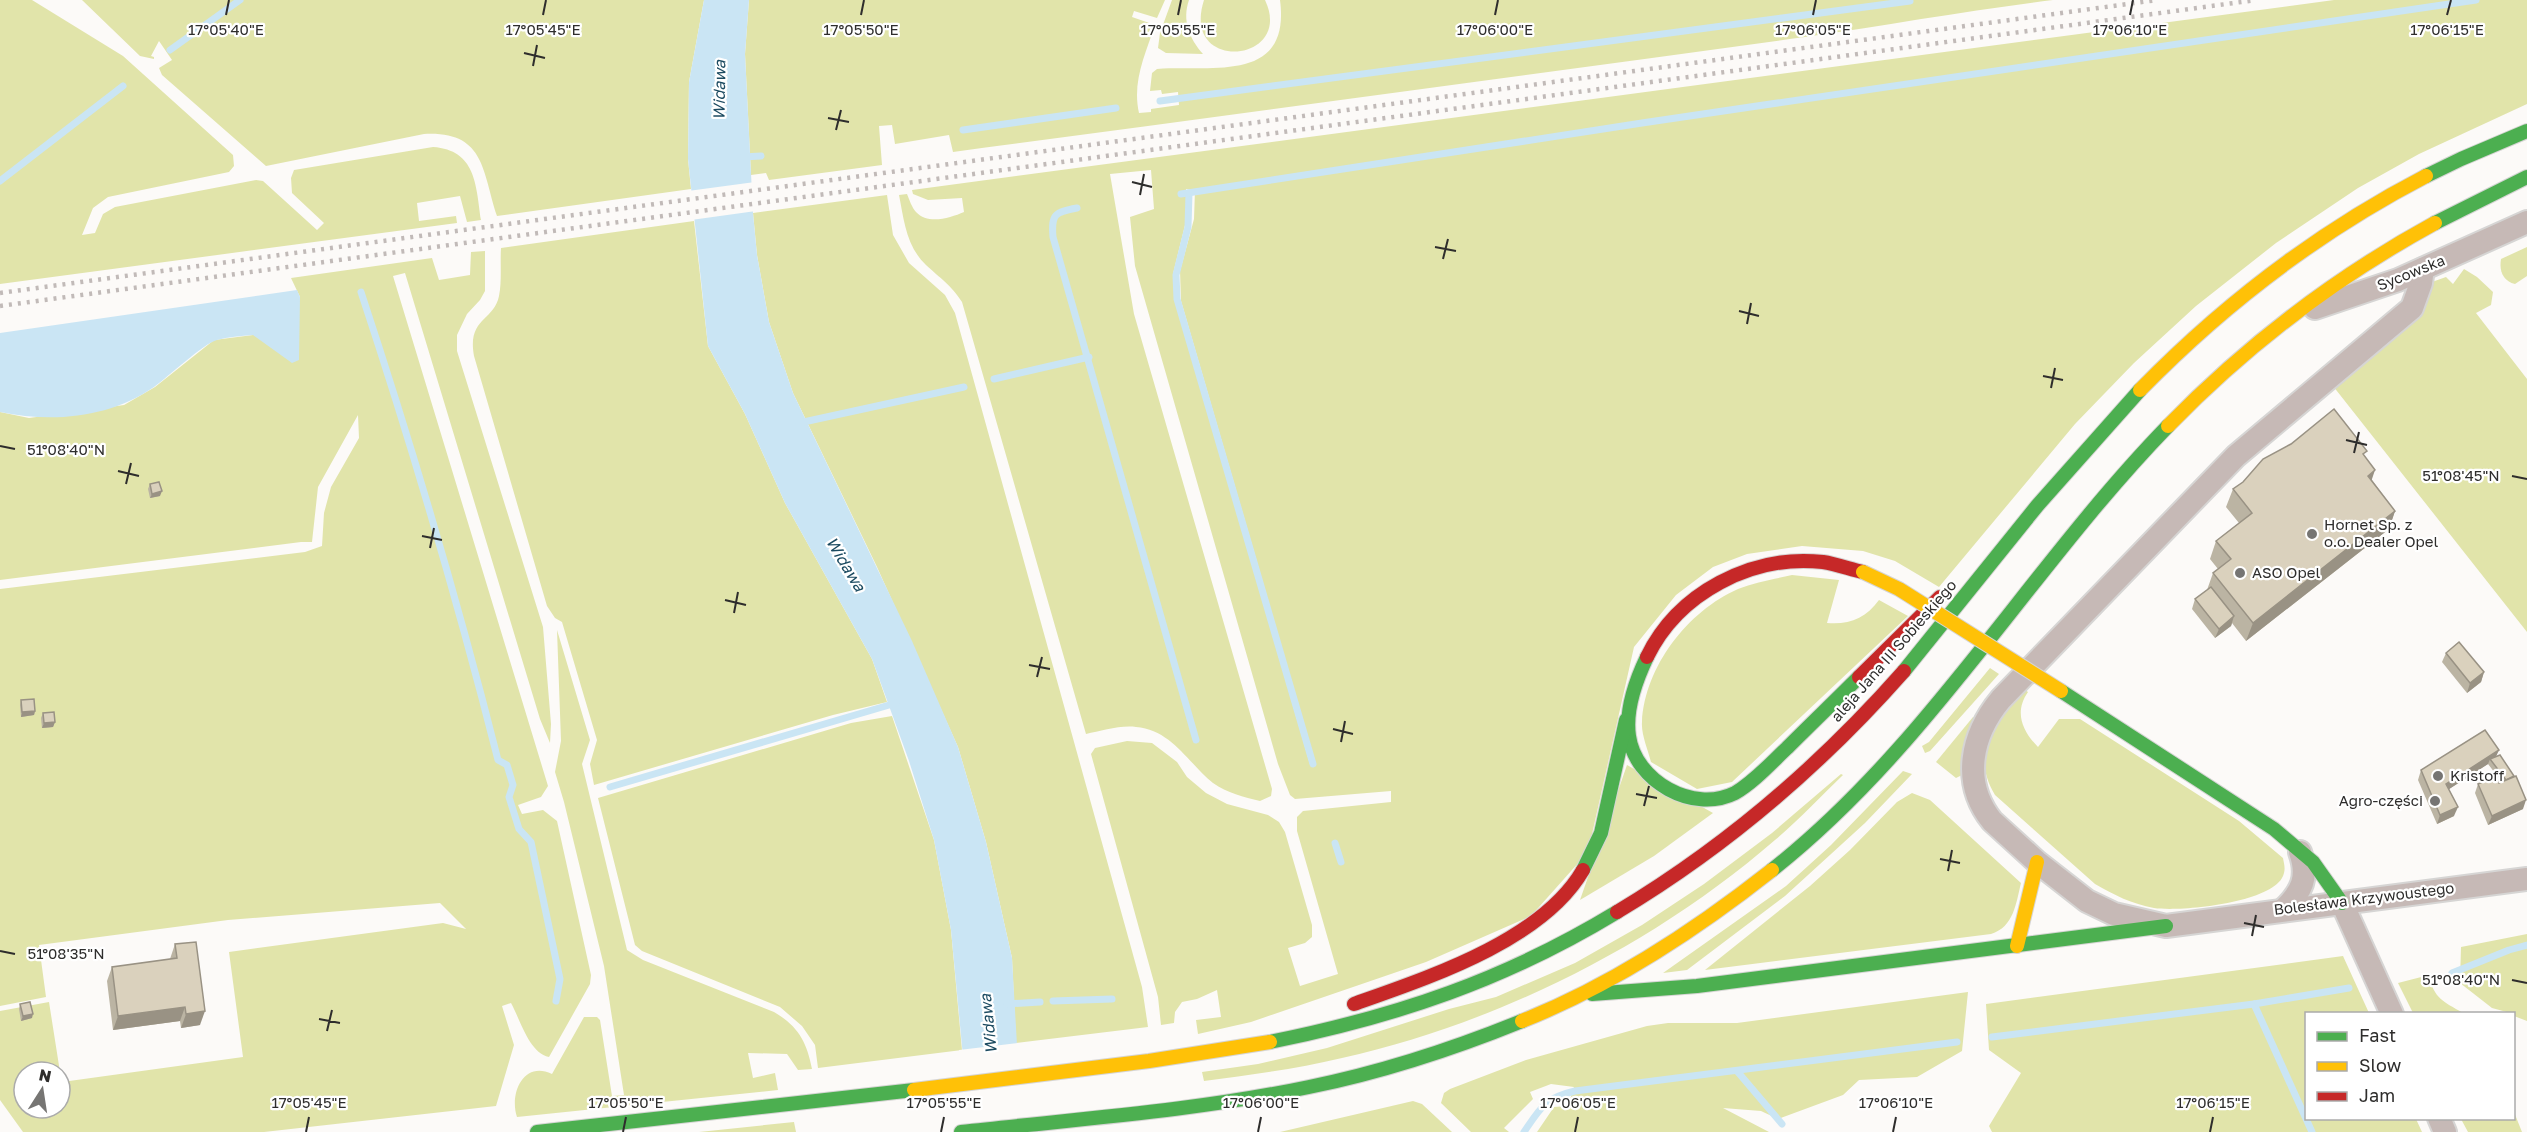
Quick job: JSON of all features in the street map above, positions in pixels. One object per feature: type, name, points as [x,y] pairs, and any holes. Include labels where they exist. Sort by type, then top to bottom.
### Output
[{"type":"main road","name":"aleja Jana III Sobieskiego","points":[[1204,1054],[1289,1039],[1364,1022],[1478,984],[1562,945],[1675,875],[1771,802],[1859,719],[1933,636],[2017,530],[2134,396],[2215,319],[2290,261],[2361,214],[2451,164],[2527,131]]},
{"type":"main road","points":[[961,1132],[1206,1103],[1304,1088],[1396,1066],[1463,1044],[1573,997],[1636,964],[1743,893],[1808,839],[1888,758],[2095,506],[2152,442],[2223,373],[2292,316],[2359,267],[2438,219],[2527,177]]},
{"type":"main road","points":[[1974,562],[2017,530]]},
{"type":"main road","points":[[1335,1010],[1406,985],[1499,943],[1527,927],[1561,900],[1578,878],[1594,851],[1604,822],[1614,761],[1637,677],[1646,656],[1665,627],[1685,606],[1719,581],[1761,565],[1793,560],[1830,562],[1863,572],[1899,589],[2262,820],[2300,852],[2330,883],[2342,903]]},
{"type":"main road","points":[[1630,709],[1628,726],[1635,754],[1652,780],[1667,790],[1686,797],[1709,799],[1732,794],[1766,768],[1914,625],[1950,587]]},
{"type":"main road","points":[[2017,946],[2037,862]]},
{"type":"main road","points":[[1573,997],[1625,990],[1696,986],[2166,926]]},
{"type":"main road","points":[[537,1132],[780,1107],[1204,1054],[1290,1023]]},
{"type":"street","name":"Sycowska","points":[[2292,316],[2398,280],[2527,222]]},
{"type":"street","points":[[2166,926],[2101,909],[2075,894],[1992,821],[1978,798],[1974,773],[1975,750],[1986,717],[2236,456],[2412,309],[2423,269]]},
{"type":"street","points":[[2283,910],[2296,896],[2305,878],[2304,863],[2300,852]]},
{"type":"street","name":"Bolesława Krzywoustego","points":[[2166,926],[2527,879]]},
{"type":"street","points":[[2342,903],[2391,1012]]},
{"type":"green space","points":[[0,0],[32,0],[123,56],[233,155],[234,166],[229,172],[108,197],[93,208],[82,235],[95,233],[103,214],[115,207],[256,180],[263,181],[317,230],[324,223],[292,193],[291,178],[294,170],[433,147],[458,155],[466,162],[475,182],[481,220],[467,222],[460,196],[417,203],[419,221],[456,216],[457,223],[0,284]]},
{"type":"green space","points":[[82,0],[704,0],[689,82],[688,159],[691,189],[497,216],[478,157],[470,146],[459,139],[444,135],[424,134],[266,166],[162,75],[159,68],[172,60],[159,41],[151,56],[154,59],[140,56]]},
{"type":"green space","points":[[749,0],[1165,0],[1157,18],[1134,11],[1132,17],[1155,25],[1138,79],[1139,113],[1179,105],[1178,92],[1162,94],[1161,90],[1150,91],[1152,73],[1157,69],[1223,68],[1260,58],[1273,46],[1280,27],[1280,0],[2053,0],[1805,37],[953,152],[949,135],[895,144],[892,125],[879,126],[882,165],[769,180],[766,173],[751,175],[745,54]]},
{"type":"green space","points":[[1172,0],[1189,0],[1186,15],[1188,28],[1203,54],[1166,53],[1158,48],[1160,33]]},
{"type":"green space","points":[[1204,0],[1265,0],[1270,21],[1265,37],[1253,47],[1237,51],[1221,49],[1208,40],[1201,24]]},
{"type":"green space","points":[[2334,0],[2527,0],[2527,104],[2419,154],[2358,188],[2276,243],[2196,306],[2134,363],[2075,424],[1939,587],[1895,561],[1863,551],[1802,546],[1747,554],[1713,567],[1676,595],[1634,647],[1588,852],[1531,916],[1426,962],[1251,1022],[1198,1034],[1196,1020],[1221,1017],[1217,990],[1197,999],[1182,1002],[1175,1012],[1174,1023],[1161,1025],[1158,997],[1091,754],[1095,748],[1127,741],[1152,743],[1177,762],[1187,777],[1206,793],[1227,804],[1268,815],[1279,822],[1285,832],[1312,925],[1312,937],[1305,943],[1288,948],[1300,986],[1338,974],[1297,831],[1297,817],[1303,811],[1391,802],[1391,791],[1295,799],[1290,795],[1278,764],[1135,266],[1130,217],[1154,209],[1151,170],[1110,174],[1134,314],[1272,789],[1271,796],[1260,801],[1218,786],[1170,741],[1149,729],[1124,727],[1086,734],[962,302],[914,250],[904,223],[899,195],[907,194],[916,212],[933,219],[946,218],[964,212],[962,198],[928,200],[913,194],[912,190]],"holes":[[[1186,189],[1195,190],[1194,219],[1180,271],[1181,301],[1315,762],[1310,764],[1176,304],[1173,274],[1188,213]]]},
{"type":"green space","points":[[887,195],[893,235],[909,263],[945,295],[955,313],[1142,987],[1148,1027],[1016,1043],[1012,958],[986,842],[958,747],[877,567],[793,393],[769,322],[757,255],[753,213]]},
{"type":"green space","points":[[694,221],[708,346],[745,414],[785,503],[872,659],[887,702],[833,715],[594,785],[590,764],[597,740],[562,622],[555,618],[547,606],[474,356],[474,334],[492,311],[499,296],[501,248]]},
{"type":"green space","points":[[2527,247],[2527,276],[2515,284],[2507,281],[2501,268],[2501,259]]},
{"type":"green space","points":[[485,251],[485,291],[467,314],[457,335],[457,351],[543,627],[551,724],[550,743],[540,719],[405,273],[393,276],[548,786],[541,797],[518,805],[522,814],[543,810],[557,821],[591,975],[590,984],[549,1057],[536,1049],[531,1042],[511,1003],[502,1006],[514,1045],[496,1106],[264,1132],[23,1132],[14,1120],[72,1120],[72,1081],[243,1057],[229,952],[443,923],[466,929],[440,903],[228,920],[39,945],[46,997],[0,1006],[0,589],[305,552],[322,546],[324,513],[331,487],[359,438],[358,415],[318,487],[312,542],[0,580],[0,412],[29,418],[124,405],[155,387],[214,340],[253,335],[300,297],[291,278],[432,258],[439,280],[470,275],[471,252]]},
{"type":"green space","points":[[2464,269],[2477,277],[2493,292],[2491,305],[2476,313],[2527,379],[2527,632],[2333,386],[2432,282],[2446,277],[2453,284]]},
{"type":"green space","points":[[1792,575],[1839,580],[1827,623],[1843,623],[1863,616],[1879,600],[1908,616],[1732,782],[1697,789],[1651,762],[1642,727],[1645,701],[1651,681],[1672,643],[1702,611],[1720,599],[1738,589]]},
{"type":"green space","points":[[557,630],[590,740],[582,764],[627,950],[643,960],[774,1012],[789,1023],[804,1043],[812,1069],[798,1070],[787,1054],[748,1053],[753,1078],[775,1073],[778,1090],[517,1117],[515,1098],[521,1081],[534,1071],[552,1074],[584,1017],[597,1017],[600,1020],[612,1096],[624,1095],[604,966],[555,772],[561,741]]},
{"type":"green space","points":[[1990,668],[1999,674],[1930,751],[1925,753],[1922,746],[1929,742]]},
{"type":"green space","points":[[2025,690],[2028,692],[2021,707],[2022,721],[2024,728],[2038,747],[2059,719],[2080,719],[2239,821],[2283,858],[2285,869],[2283,876],[2275,885],[2262,893],[2244,899],[2203,907],[2167,909],[2154,908],[2123,899],[2095,884],[1995,795],[1988,779],[1985,751],[1989,738],[2004,714]]},
{"type":"green space","points":[[892,716],[934,840],[951,930],[962,1050],[818,1068],[815,1045],[802,1026],[780,1007],[642,951],[635,945],[598,798],[851,723]]},
{"type":"green space","points":[[1973,717],[1975,718],[1964,774],[1956,778],[1936,762]]},
{"type":"green space","points":[[1627,765],[1713,813],[1654,856],[1580,900]]},
{"type":"green space","points":[[1903,771],[1912,774],[1865,823],[1785,896],[1687,970],[1663,973],[1786,886],[1831,845]]},
{"type":"green space","points":[[1841,774],[1843,775],[1793,824],[1728,878],[1626,946],[1572,975],[1458,1024],[1400,1043],[1308,1065],[1204,1081],[1202,1072],[1258,1064],[1327,1048],[1449,1009],[1496,997],[1575,963],[1642,925],[1704,884],[1772,833]]},
{"type":"green space","points":[[1912,793],[1930,800],[2021,883],[2013,913],[2005,926],[1991,934],[1705,970],[1810,886],[1850,850],[1897,802]]},
{"type":"green space","points":[[2527,934],[2527,1021],[2515,1016],[2515,1012],[2492,1008],[2460,983],[2461,947]]},
{"type":"green space","points":[[2343,956],[2369,1012],[2305,1012],[2305,1120],[2416,1120],[2422,1132],[1992,1132],[1989,1126],[2021,1073],[1989,1050],[1986,1004]]},
{"type":"green space","points":[[2429,975],[2437,994],[2461,1012],[2412,1012],[2398,983]]},
{"type":"green space","points":[[1968,992],[1962,1051],[1917,1077],[1859,1080],[1843,1095],[1778,1119],[1761,1111],[1723,1108],[1769,1132],[1537,1132],[1554,1107],[1568,1106],[1574,1087],[1551,1084],[1530,1092],[1533,1099],[1504,1128],[1509,1132],[1471,1132],[1441,1103],[1444,1093],[1450,1089],[1526,1060],[1647,1026],[1668,1023],[1737,1023]]},
{"type":"green space","points":[[49,1002],[58,1060],[12,1060],[12,1117],[0,1100],[0,1011]]},
{"type":"green space","points":[[1413,1101],[1422,1104],[1452,1132],[1280,1132]]},
{"type":"green space","points":[[2515,1114],[2522,1132],[2468,1132],[2462,1120],[2515,1120]]},
{"type":"green space","points":[[794,1122],[796,1132],[699,1132]]},
{"type":"water","name":"Widawa","points":[[704,0],[749,0],[745,54],[753,213],[757,255],[769,322],[793,393],[912,641],[958,747],[986,842],[1012,958],[1022,1132],[969,1120],[951,930],[934,840],[909,761],[872,659],[785,503],[745,414],[708,346],[688,159],[689,82]]},
{"type":"water","points":[[297,290],[300,297],[299,360],[292,363],[253,335],[226,338],[211,342],[154,387],[118,406],[60,417],[0,412],[0,333]]},
{"type":"pier","points":[[755,182],[756,211],[691,220],[688,191]]},
{"type":"pier","points":[[1019,1043],[1025,1132],[966,1121],[959,1050]]},
{"type":"building","name":"Hornet Sp. z o.o. Dealer Opel","points":[[2334,409],[2367,451],[2363,454],[2375,470],[2368,476],[2395,511],[2253,623],[2213,573],[2231,559],[2216,541],[2252,513],[2233,489],[2243,482],[2263,459],[2291,444]]},
{"type":"building","points":[[159,482],[162,491],[152,494],[150,484]]},
{"type":"building","points":[[2211,587],[2234,616],[2219,629],[2195,599]]},
{"type":"building","points":[[2459,642],[2484,672],[2470,683],[2446,653]]},
{"type":"building","points":[[34,699],[35,711],[22,712],[21,700]]},
{"type":"building","points":[[54,712],[55,722],[44,723],[43,713]]},
{"type":"building","points":[[2485,730],[2499,750],[2446,784],[2458,807],[2440,815],[2421,770]]},
{"type":"building","points":[[2500,755],[2514,776],[2506,780],[2490,759]]},
{"type":"building","points":[[2496,776],[2499,783],[2516,776],[2526,800],[2492,816],[2478,784]]},
{"type":"building","points":[[196,942],[205,1011],[186,1014],[185,1007],[118,1016],[112,967],[177,958],[175,944]]},
{"type":"building","points":[[30,1002],[33,1014],[23,1016],[20,1004]]},
{"type":"waterway","points":[[170,50],[240,0]]},
{"type":"waterway","points":[[1181,194],[1642,123],[2476,0]]},
{"type":"waterway","points":[[1160,101],[1910,1]]},
{"type":"waterway","points":[[0,181],[123,86]]},
{"type":"waterway","points":[[963,130],[1116,108]]},
{"type":"waterway","points":[[743,157],[761,156]]},
{"type":"waterway","points":[[1189,193],[1188,227],[1176,275],[1177,299],[1313,764]]},
{"type":"waterway","points":[[1077,208],[1056,215],[1053,223],[1053,237],[1196,740]]},
{"type":"waterway","points":[[361,292],[434,524],[498,760],[507,765],[513,785],[509,797],[519,829],[531,842],[560,979],[556,1001]]},
{"type":"waterway","points":[[994,379],[1089,357]]},
{"type":"waterway","points":[[799,423],[964,387]]},
{"type":"waterway","points":[[610,787],[896,703]]},
{"type":"waterway","points":[[1335,843],[1341,862]]},
{"type":"waterway","points":[[2452,973],[2527,945]]},
{"type":"waterway","points":[[1992,1037],[2254,1004],[2349,988]]},
{"type":"waterway","points":[[1053,1001],[1112,999]]},
{"type":"waterway","points":[[1007,1004],[1040,1002]]},
{"type":"waterway","points":[[2254,1004],[2305,1117]]},
{"type":"waterway","points":[[1524,1132],[1550,1100],[1575,1091],[1957,1042]]},
{"type":"waterway","points":[[1737,1071],[1782,1124]]},
{"type":"waterway","points":[[2307,1120],[2312,1132]]},
{"type":"railway","points":[[0,293],[2157,0]]},
{"type":"railway","points":[[0,306],[2256,0]]},
{"type":"traffic: fast","points":[[2426,176],[2527,131]]},
{"type":"traffic: fast","points":[[2435,223],[2527,177]]},
{"type":"traffic: fast","points":[[1904,671],[2037,506],[2140,390]]},
{"type":"traffic: fast","points":[[1772,870],[1828,821],[1880,769],[1977,655],[2070,538],[2168,426]]},
{"type":"traffic: fast","points":[[1647,657],[1635,685],[1630,705],[1628,726],[1634,752],[1642,767],[1668,789],[1685,796],[1702,799],[1719,798],[1735,793],[1749,783],[1859,677]]},
{"type":"traffic: fast","points":[[2061,691],[2274,829],[2313,862],[2342,903]]},
{"type":"traffic: fast","points":[[1583,870],[1601,833],[1626,720]]},
{"type":"traffic: fast","points":[[1270,1042],[1362,1020],[1450,993],[1534,957],[1617,912]]},
{"type":"traffic: fast","points":[[1592,994],[1697,986],[2166,926]]},
{"type":"traffic: fast","points":[[961,1132],[1179,1108],[1309,1087],[1417,1059],[1522,1021]]},
{"type":"traffic: fast","points":[[537,1132],[914,1090]]},
{"type":"traffic: slow","points":[[2140,390],[2205,328],[2274,272],[2348,221],[2426,176]]},
{"type":"traffic: slow","points":[[2168,426],[2229,368],[2294,315],[2362,266],[2435,223]]},
{"type":"traffic: slow","points":[[1863,572],[1899,589],[2061,691]]},
{"type":"traffic: slow","points":[[2017,946],[2037,862]]},
{"type":"traffic: slow","points":[[1522,1021],[1589,991],[1653,954],[1714,914],[1772,870]]},
{"type":"traffic: slow","points":[[914,1090],[1149,1061],[1270,1042]]},
{"type":"traffic: jam","points":[[1647,657],[1661,634],[1678,614],[1720,582],[1744,572],[1770,564],[1796,561],[1823,562],[1863,572]]},
{"type":"traffic: jam","points":[[1859,677],[1940,597]]},
{"type":"traffic: jam","points":[[1617,912],[1695,860],[1770,802],[1840,739],[1904,671]]},
{"type":"traffic: jam","points":[[1354,1004],[1448,969],[1512,937],[1540,917],[1564,895],[1583,870]]},
{"type":"place","name":"Hornet Sp. z o.o. Dealer Opel","points":[[2312,534]]},
{"type":"place","name":"ASO Opel","points":[[2240,573]]},
{"type":"place","name":"Kristoff","points":[[2438,776]]},
{"type":"place","name":"Agro-części","points":[[2435,801]]}]
